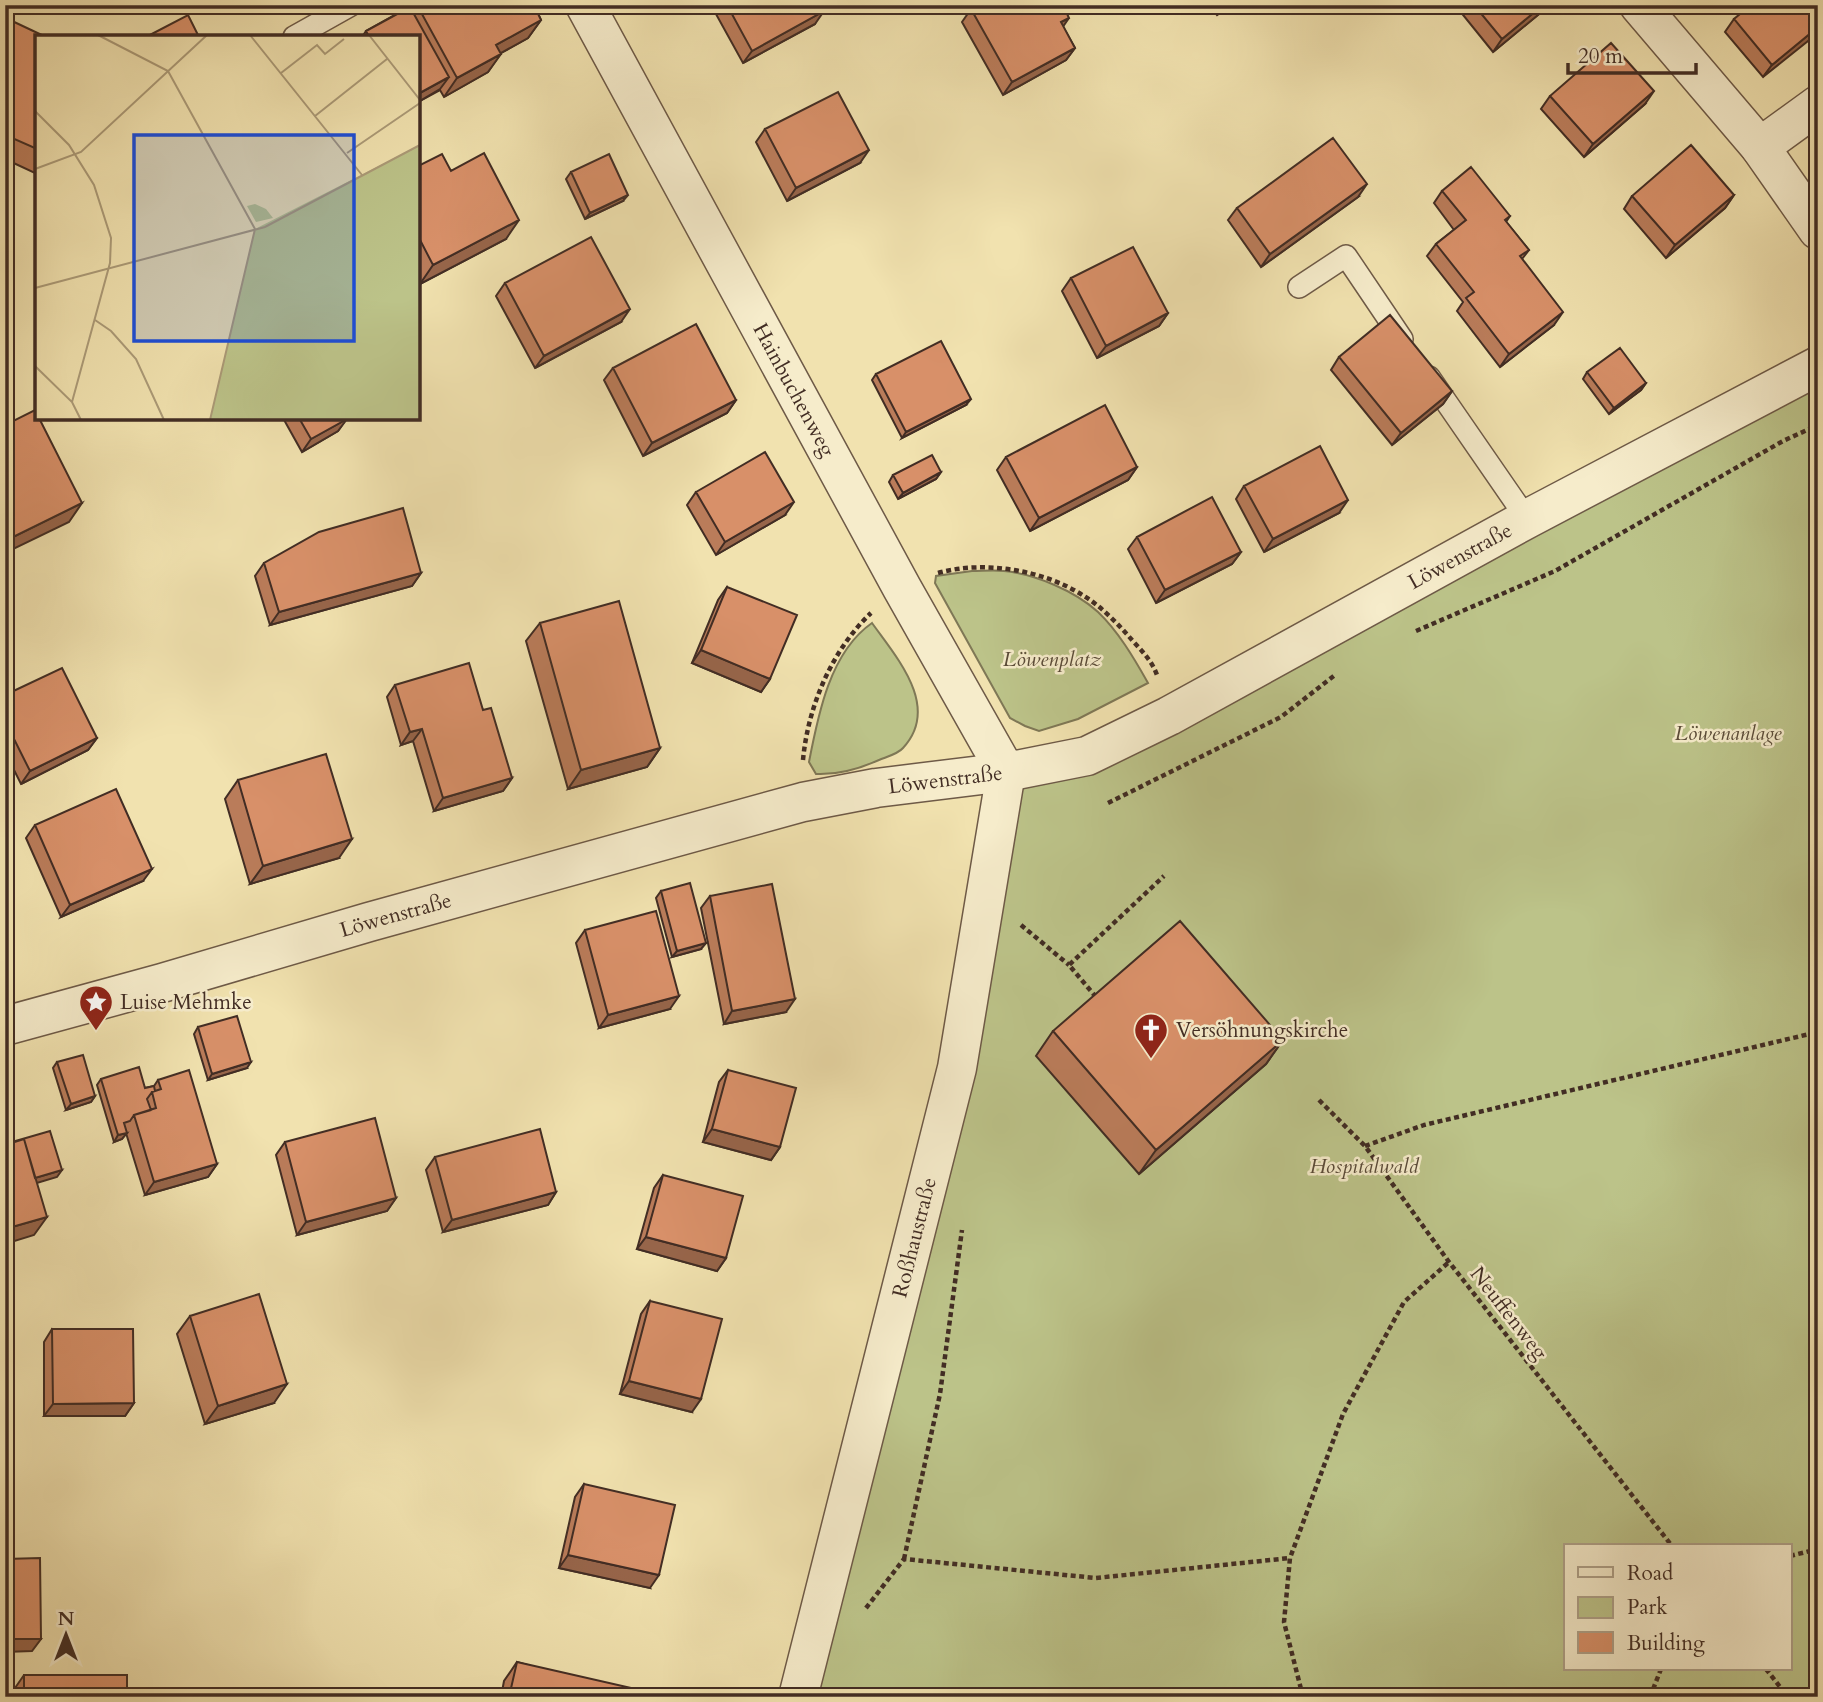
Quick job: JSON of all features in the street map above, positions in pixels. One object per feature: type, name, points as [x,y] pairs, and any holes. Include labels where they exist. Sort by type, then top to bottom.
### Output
[{"type":"street","name":"Hainbuchenweg","points":[[585,5],[902,588],[1006,772]]},
{"type":"street","points":[[1639,5],[1760,148],[1818,230]]},
{"type":"street","points":[[1760,148],[1818,105]]},
{"type":"street","name":"Löwenstraße","points":[[5,1026],[803,802],[876,788],[1006,772],[1087,756],[1181,709],[1527,519],[1818,366]]},
{"type":"street","name":"Roßhaustraße","points":[[798,1697],[957,1068],[1006,772]]},
{"type":"lane","points":[[298,35],[351,5]]},
{"type":"lane","points":[[1299,287],[1346,257],[1527,519]]},
{"type":"path","points":[[1410,633],[1555,571],[1783,441],[1818,425]]},
{"type":"path","points":[[1108,803],[1281,716],[1336,674]]},
{"type":"path","points":[[1069,965],[1164,876]]},
{"type":"path","points":[[985,895],[1069,965],[1099,1000]]},
{"type":"path","points":[[1365,1146],[1424,1125],[1818,1032]]},
{"type":"path","name":"Neuffenweg","points":[[1319,1100],[1365,1146],[1449,1262],[1670,1544]]},
{"type":"path","points":[[862,1618],[867,1605],[904,1559],[940,1394],[963,1219]]},
{"type":"path","points":[[1303,1697],[1284,1622],[1290,1558],[1343,1414],[1405,1302],[1449,1262]]},
{"type":"path","points":[[1792,1556],[1818,1549]]},
{"type":"path","points":[[904,1559],[1096,1578],[1290,1558]]},
{"type":"path","points":[[1650,1697],[1661,1670]]},
{"type":"path","points":[[1767,1670],[1788,1697]]},
{"type":"green space","name":"Hospitalwald","points":[[1818,366],[1818,1697],[795,1697],[1006,772],[1087,756]]},
{"type":"green space","name":"Löwenplatz","points":[[972,571],[1004,571],[1029,576],[1054,585],[1089,604],[1112,628],[1148,683],[1078,719],[1039,731],[1010,718],[935,583],[936,576]]},
{"type":"green space","points":[[872,623],[911,683],[918,716],[914,732],[903,748],[892,755],[848,771],[816,774],[809,762],[828,686],[846,650]]},
{"type":"building","points":[[417,5],[534,5],[541,20],[496,45],[501,54],[457,78]]},
{"type":"building","points":[[727,5],[821,5],[824,11],[752,51]]},
{"type":"building","points":[[977,5],[1063,5],[1069,18],[1061,22],[1075,48],[1012,82],[971,9]]},
{"type":"building","points":[[1474,5],[1543,5],[1502,39]]},
{"type":"building","points":[[1751,5],[1818,5],[1818,27],[1772,65],[1734,19]]},
{"type":"building","points":[[410,7],[449,77],[420,93],[420,35],[368,35],[366,31]]},
{"type":"building","points":[[188,15],[198,35],[150,35]]},
{"type":"building","points":[[10,20],[42,35],[35,35],[35,148],[10,137],[5,146],[5,30]]},
{"type":"building","points":[[1611,43],[1654,91],[1593,144],[1550,96]]},
{"type":"building","points":[[838,92],[869,150],[796,188],[765,129]]},
{"type":"building","points":[[1333,138],[1367,184],[1270,254],[1237,208]]},
{"type":"building","points":[[1691,145],[1734,195],[1675,245],[1632,196]]},
{"type":"building","points":[[484,153],[519,220],[433,265],[420,240],[420,165],[442,154],[451,171]]},
{"type":"building","points":[[609,154],[628,195],[590,213],[571,172]]},
{"type":"building","points":[[1471,167],[1510,216],[1505,220],[1529,250],[1520,256],[1563,312],[1509,354],[1466,298],[1474,292],[1436,244],[1466,220],[1442,191]]},
{"type":"building","points":[[591,237],[630,309],[544,356],[505,283]]},
{"type":"building","points":[[1133,247],[1168,313],[1106,346],[1071,278]]},
{"type":"building","points":[[1390,315],[1452,391],[1401,433],[1339,357]]},
{"type":"building","points":[[696,324],[736,400],[652,443],[613,368]]},
{"type":"building","points":[[941,341],[971,399],[906,432],[876,374]]},
{"type":"building","points":[[1620,348],[1646,383],[1614,408],[1587,372]]},
{"type":"building","points":[[1105,405],[1137,467],[1039,518],[1006,457]]},
{"type":"building","points":[[35,410],[35,420],[40,420],[82,503],[5,541],[5,425]]},
{"type":"building","points":[[300,420],[345,420],[311,439]]},
{"type":"building","points":[[1320,446],[1348,500],[1273,539],[1244,486]]},
{"type":"building","points":[[765,452],[794,502],[725,542],[696,492]]},
{"type":"building","points":[[932,455],[941,472],[903,493],[893,475]]},
{"type":"building","points":[[1212,497],[1241,552],[1165,590],[1137,537]]},
{"type":"building","points":[[403,508],[421,573],[279,612],[264,563],[319,532]]},
{"type":"building","points":[[727,587],[797,615],[770,679],[701,650]]},
{"type":"building","points":[[619,601],[660,748],[581,770],[540,623]]},
{"type":"building","points":[[469,663],[483,710],[491,708],[512,778],[443,798],[422,729],[410,732],[395,685]]},
{"type":"building","points":[[62,668],[97,738],[30,771],[5,721],[5,695]]},
{"type":"building","points":[[326,754],[352,839],[263,866],[238,780]]},
{"type":"building","points":[[116,789],[152,869],[70,905],[35,825]]},
{"type":"building","points":[[690,883],[706,943],[677,951],[661,891]]},
{"type":"building","points":[[772,884],[795,999],[732,1011],[710,896]]},
{"type":"building","points":[[656,911],[679,996],[608,1015],[585,930]]},
{"type":"building","name":"Versöhnungskirche","points":[[1180,921],[1283,1040],[1156,1150],[1053,1031]]},
{"type":"building","points":[[237,1016],[251,1062],[212,1074],[198,1027]]},
{"type":"building","points":[[83,1055],[95,1096],[71,1104],[57,1062]]},
{"type":"building","points":[[139,1067],[145,1088],[154,1086],[155,1091],[147,1099],[151,1110],[134,1115],[130,1121],[124,1123],[127,1133],[118,1135],[101,1079]]},
{"type":"building","points":[[189,1070],[217,1164],[154,1182],[134,1115],[156,1108],[152,1092],[161,1089],[158,1080]]},
{"type":"building","points":[[728,1070],[796,1088],[780,1147],[712,1129]]},
{"type":"building","points":[[375,1118],[396,1198],[306,1222],[285,1142]]},
{"type":"building","points":[[540,1129],[556,1192],[452,1220],[435,1157]]},
{"type":"building","points":[[50,1131],[62,1170],[35,1178],[24,1139],[12,1142]]},
{"type":"building","points":[[24,1139],[47,1217],[5,1229],[5,1145]]},
{"type":"building","points":[[663,1175],[743,1196],[726,1258],[646,1237]]},
{"type":"building","points":[[259,1294],[287,1384],[218,1406],[190,1316]]},
{"type":"building","points":[[650,1301],[722,1319],[701,1399],[629,1381]]},
{"type":"building","points":[[52,1329],[133,1329],[134,1403],[53,1404]]},
{"type":"building","points":[[584,1484],[675,1505],[659,1575],[568,1555]]},
{"type":"building","points":[[40,1558],[41,1639],[5,1639],[5,1559]]},
{"type":"building","points":[[517,1662],[640,1690],[639,1697],[509,1697]]},
{"type":"building","points":[[24,1675],[127,1675],[127,1697],[24,1697]]},
{"type":"place","name":"Luise Mehmke","points":[[96,1032]]},
{"type":"place","name":"Versöhnungskirche","points":[[1151,1060]]},
{"type":"park label","name":"Löwenanlage","points":[[1728,733]]}]
